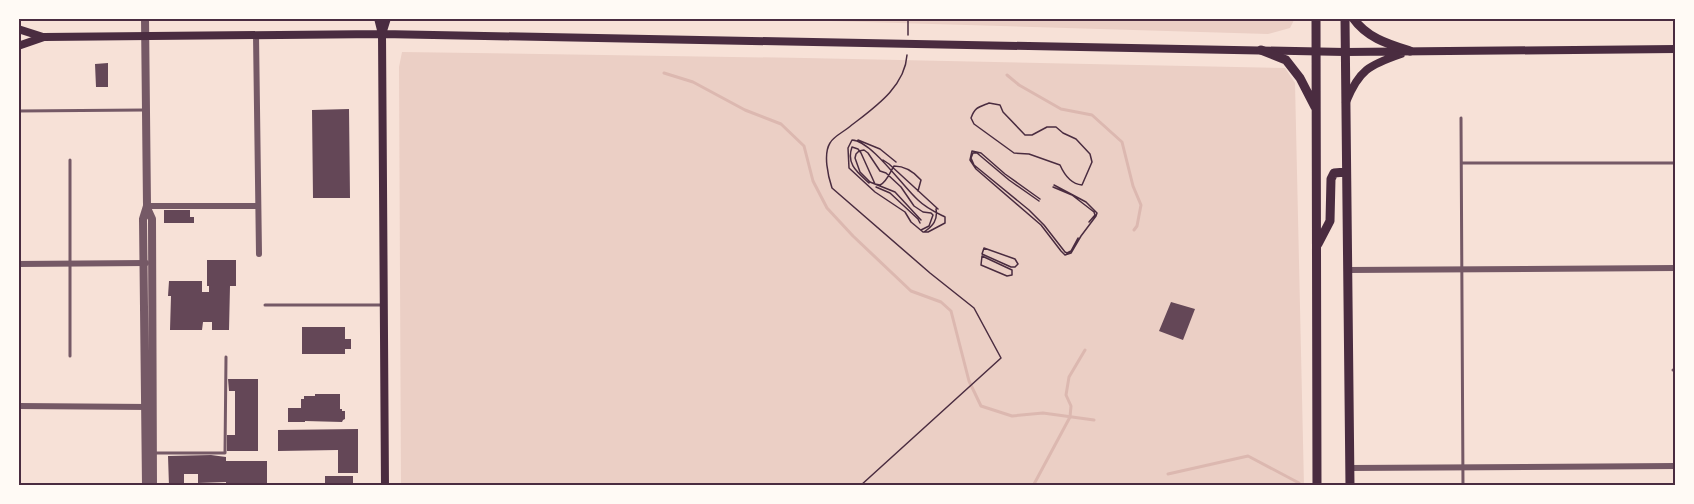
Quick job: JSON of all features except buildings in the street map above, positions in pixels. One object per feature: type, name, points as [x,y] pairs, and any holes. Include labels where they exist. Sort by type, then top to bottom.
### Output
[{"type":"highway","points":[[1316,18],[1317,486]]},
{"type":"highway","points":[[1345,18],[1350,486]]},
{"type":"highway","points":[[1353,18],[1371,36],[1410,51]]},
{"type":"highway","points":[[1261,50],[1286,60],[1300,78],[1316,109]]},
{"type":"highway","points":[[1316,248],[1330,221],[1331,179],[1334,173],[1346,172]]},
{"type":"main road","points":[[378,18],[382,34],[385,486]]},
{"type":"main road","points":[[382,34],[387,18]]},
{"type":"main road","points":[[18,28],[44,37]]},
{"type":"main road","points":[[18,46],[44,37],[382,34],[1345,52],[1676,49]]},
{"type":"main road","points":[[1346,104],[1353,85],[1361,74],[1380,61],[1410,51]]},
{"type":"street","points":[[145,18],[147,206],[143,219],[148,263],[149,407],[146,486]]},
{"type":"street","points":[[256,35],[259,254]]},
{"type":"street","points":[[147,206],[258,206]]},
{"type":"street","points":[[18,264],[148,263]]},
{"type":"street","points":[[1347,270],[1676,268]]},
{"type":"street","points":[[18,406],[149,407]]},
{"type":"street","points":[[149,453],[153,486]]},
{"type":"street","points":[[1350,468],[1676,466]]},
{"type":"lane","points":[[18,111],[146,110]]},
{"type":"lane","points":[[1461,118],[1463,486]]},
{"type":"lane","points":[[69,160],[70,356]]},
{"type":"lane","points":[[1462,163],[1676,163]]},
{"type":"lane","points":[[265,305],[384,305]]},
{"type":"lane","points":[[149,453],[225,453],[225,357]]},
{"type":"path","points":[[908,18],[908,30]]},
{"type":"path","points":[[860,486],[1001,358],[975,308],[930,273],[832,188],[827,175],[826,159],[830,142],[886,98],[899,79],[907,63],[907,57]]},
{"type":"path","points":[[989,103],[1000,105],[1025,135],[1032,135],[1047,127],[1056,127],[1063,133],[1076,138],[1090,154],[1092,162],[1085,181],[1078,184],[1053,161],[1029,153],[1014,153],[974,123],[971,118],[976,107],[989,103]]},
{"type":"path","points":[[892,169],[916,199],[934,213],[945,217],[945,223],[928,232],[922,231],[904,212],[875,192],[849,168],[848,148],[852,140],[858,141],[892,169],[918,191],[938,209]]},
{"type":"path","points":[[858,140],[880,149],[896,162]]},
{"type":"path","points":[[859,151],[855,158],[860,172],[870,182],[894,192],[921,221],[890,193],[868,182],[850,162],[852,147],[868,153],[880,171],[901,187],[914,206],[922,212],[933,215],[929,226],[922,231]]},
{"type":"path","points":[[859,151],[875,184],[884,184],[892,169],[898,166],[912,171],[921,180],[918,191]]},
{"type":"path","points":[[1039,200],[981,153],[972,151],[970,160],[976,169],[1041,225],[1061,251],[1068,255],[1097,213],[1086,202],[1054,186]]},
{"type":"path","points":[[922,231],[932,227],[937,214],[937,210],[926,200]]},
{"type":"path","points":[[982,255],[1011,267],[1018,264],[1015,260],[984,248],[982,255],[981,265],[1007,276],[1012,275],[1012,270],[982,255]]},
{"type":"shaded area","points":[[728,18],[1295,18],[1290,28],[1268,34]]},
{"type":"shaded area","points":[[402,52],[1285,68],[1295,83],[1304,486],[401,486],[399,67]]},
{"type":"waterway","points":[[664,73],[693,82],[745,110],[781,124],[804,146],[813,181],[827,208],[911,291],[941,302],[951,311],[969,381],[981,406],[1012,416],[1043,413],[1094,420]]},
{"type":"waterway","points":[[1007,75],[1019,85],[1061,109],[1092,115],[1122,142],[1133,186],[1141,205],[1137,226],[1134,230]]},
{"type":"waterway","points":[[1033,486],[1070,417],[1071,406],[1066,395],[1069,377],[1085,350]]},
{"type":"waterway","points":[[1168,474],[1248,456],[1299,483]]}]
